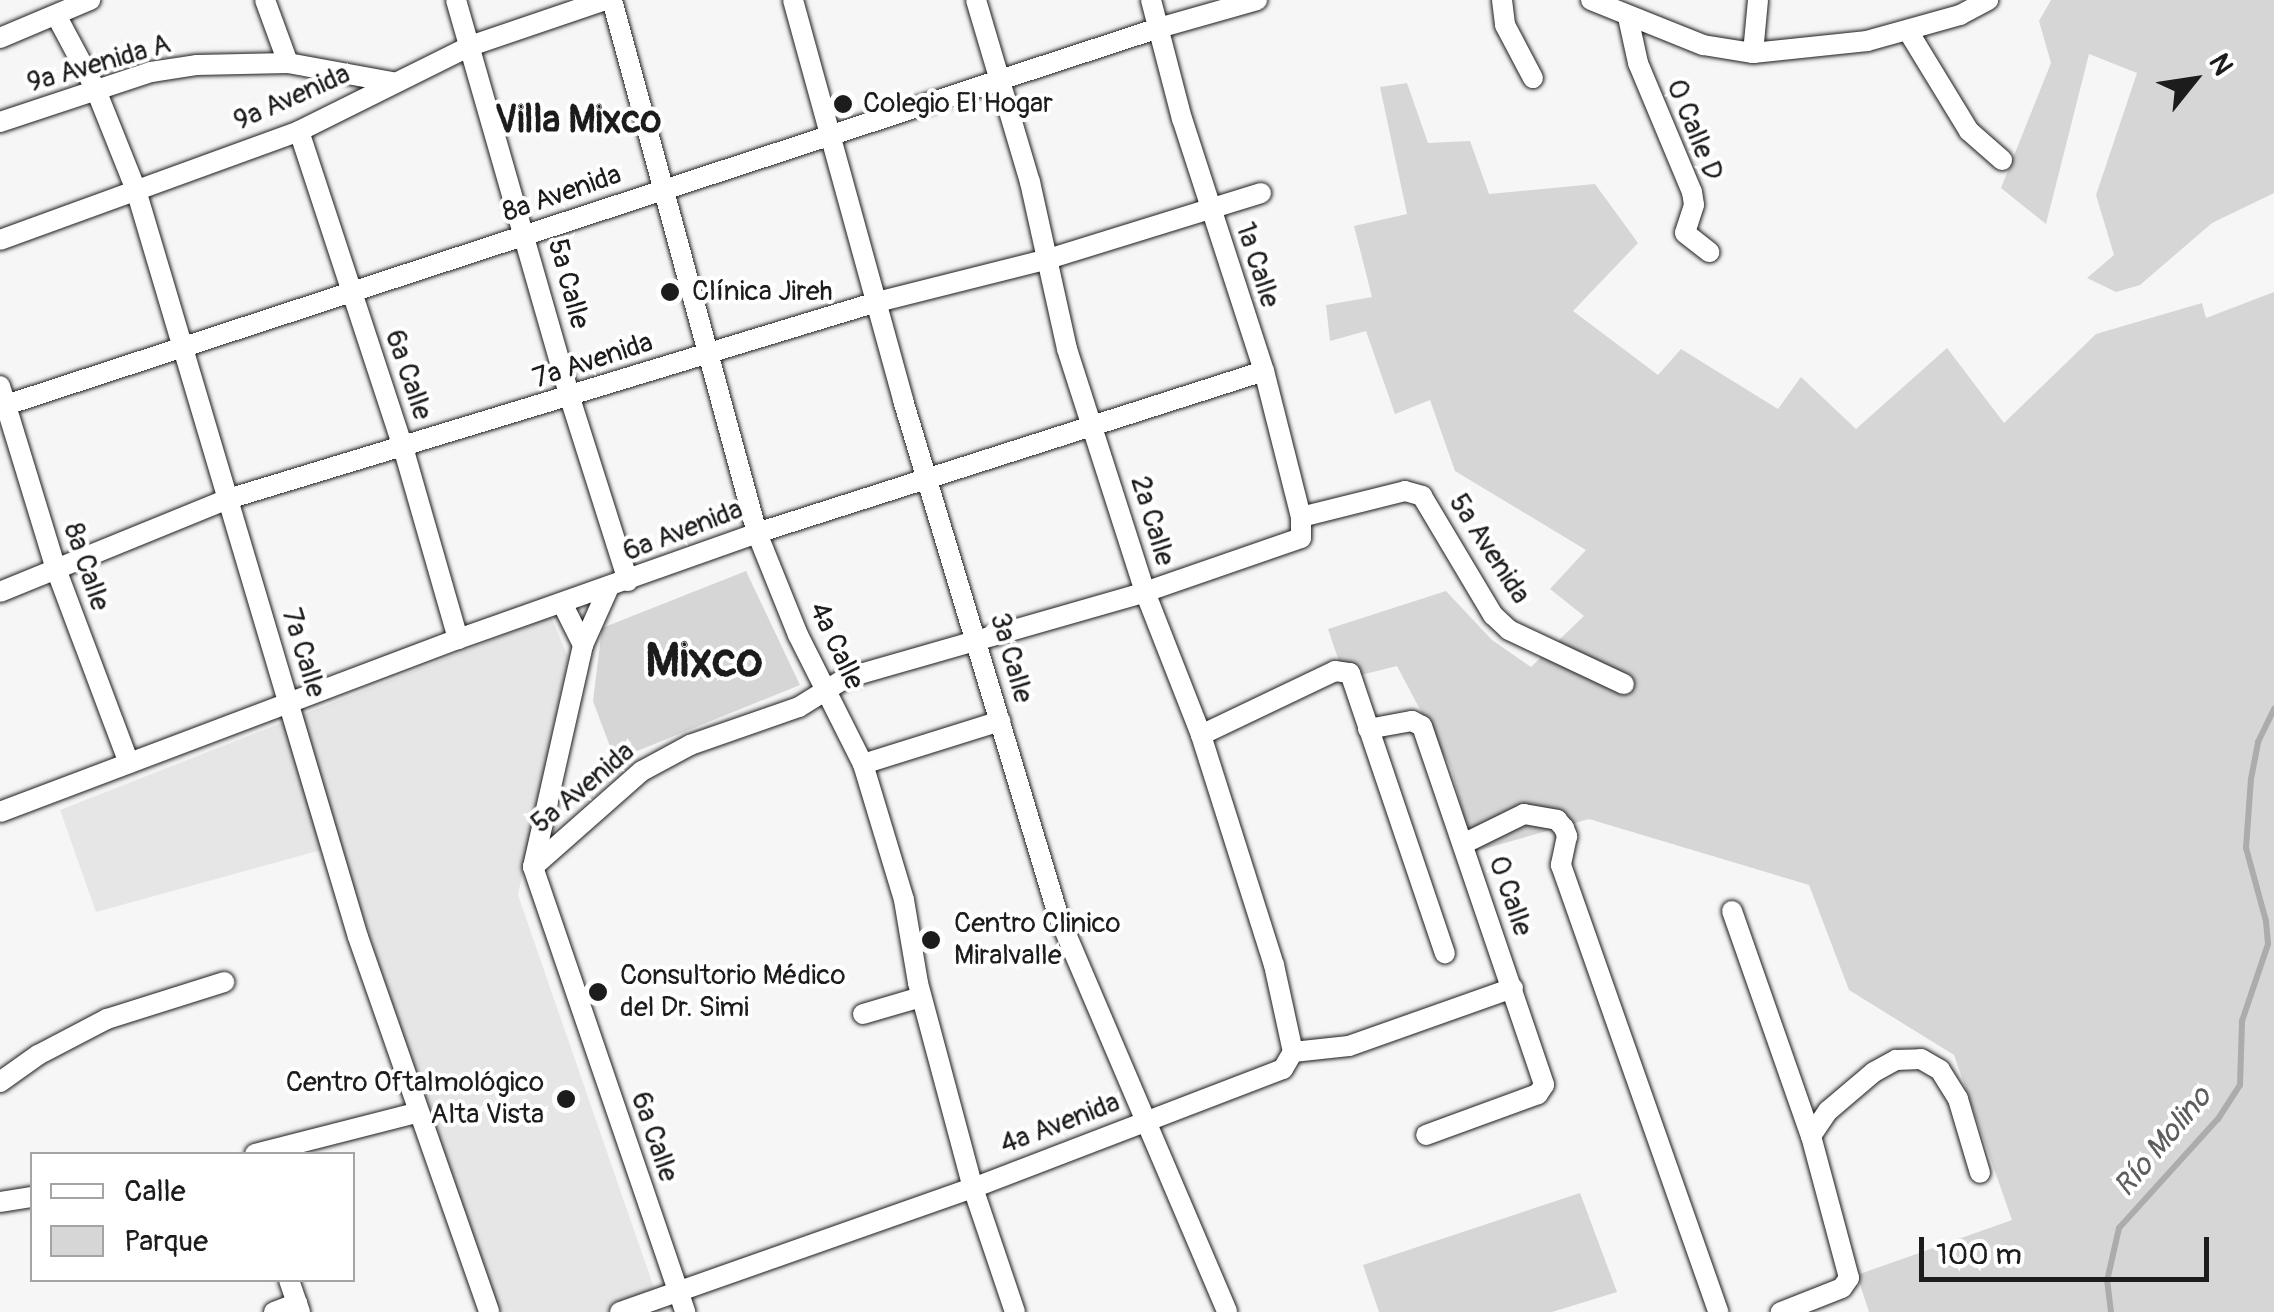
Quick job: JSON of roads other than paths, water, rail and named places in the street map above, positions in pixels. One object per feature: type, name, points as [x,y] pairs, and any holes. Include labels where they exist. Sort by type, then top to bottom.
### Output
[{"type":"street","points":[[0,38],[90,0]]},
{"type":"street","points":[[265,0],[288,63]]},
{"type":"street","name":"5a Calle","points":[[456,0],[570,398],[628,581]]},
{"type":"street","name":"9a Avenida","points":[[0,240],[299,131],[470,46],[608,0]]},
{"type":"street","name":"4a Calle","points":[[608,0],[757,533],[863,764],[904,900],[921,997],[973,1188],[1015,1312]]},
{"type":"street","name":"3a Calle","points":[[793,0],[926,476],[1058,916],[1096,1012],[1148,1119],[1227,1312]]},
{"type":"street","name":"2a Calle","points":[[976,0],[1048,259],[1067,349],[1145,592],[1201,735],[1274,965],[1292,1052]]},
{"type":"street","name":"1a Calle","points":[[1151,0],[1210,208],[1264,371],[1302,517]]},
{"type":"street","name":"8a Avenida","points":[[1,400],[184,348],[661,189],[1257,0]]},
{"type":"street","points":[[1502,0],[1505,24],[1534,78]]},
{"type":"street","points":[[1591,0],[1703,46],[1753,54],[1868,41],[1960,15],[1988,0]]},
{"type":"street","points":[[1753,54],[1758,0]]},
{"type":"street","name":"7a Calle","points":[[56,16],[96,90],[136,190],[416,1113],[488,1312]]},
{"type":"street","name":"0 Calle D","points":[[1628,17],[1645,82],[1692,192],[1694,204],[1685,233],[1708,252]]},
{"type":"street","points":[[1908,31],[1968,131],[2002,160]]},
{"type":"street","name":"9a Avenida A","points":[[0,122],[151,72],[197,65],[288,63],[392,82]]},
{"type":"street","name":"6a Calle","points":[[299,131],[403,446],[458,638]]},
{"type":"street","name":"7a Avenida","points":[[0,592],[228,498],[878,302],[1048,259],[1262,194]]},
{"type":"street","name":"6a Avenida","points":[[0,812],[458,638],[608,589],[757,533],[1264,371]]},
{"type":"street","name":"8a Calle","points":[[1,400],[56,569],[129,763]]},
{"type":"street","name":"5a Avenida","points":[[533,867],[664,757],[799,707],[846,678],[975,637],[1145,592],[1293,543],[1302,538],[1302,517],[1405,491],[1422,496],[1493,615],[1509,630],[1624,684]]},
{"type":"street","points":[[533,867],[584,645],[608,589]]},
{"type":"street","points":[[562,603],[584,645]]},
{"type":"street","points":[[1201,735],[1335,671],[1350,674],[1445,953]]},
{"type":"street","points":[[863,764],[1000,720]]},
{"type":"street","name":"0 Calle","points":[[1368,729],[1418,721],[1513,988],[1543,1091],[1426,1135]]},
{"type":"street","points":[[1463,844],[1524,814],[1556,820],[1564,828],[1567,836],[1561,866],[1718,1312]]},
{"type":"street","name":"6a Calle","points":[[533,867],[682,1303]]},
{"type":"street","points":[[1732,911],[1810,1136],[1848,1278],[1842,1288],[1781,1312]]},
{"type":"street","points":[[0,1082],[38,1055],[107,1019],[224,982]]},
{"type":"street","points":[[1292,1052],[1349,1046],[1513,988]]},
{"type":"street","points":[[863,1014],[921,997]]},
{"type":"street","name":"4a Avenida","points":[[620,1312],[682,1303],[1284,1069],[1292,1052]]},
{"type":"street","points":[[1810,1136],[1828,1111],[1874,1072],[1896,1060],[1921,1059],[1940,1070],[1958,1099],[1980,1173]]},
{"type":"street","points":[[263,1152],[416,1113]]},
{"type":"street","points":[[0,1202],[30,1198]]},
{"type":"street","points":[[274,1312],[298,1308],[290,1282]]},
{"type":"waterway","name":"Río Molino","points":[[2111,1312],[2107,1281],[2119,1228],[2218,1119],[2240,1085],[2242,1021],[2268,944],[2266,921],[2246,848],[2251,779],[2258,742],[2274,709]]},
{"type":"place","name":"Colegio El Hogar","points":[[843,104]]},
{"type":"place","name":"Clínica Jireh","points":[[670,292]]},
{"type":"place","name":"Centro Clinico Miralvalle","points":[[931,940]]},
{"type":"place","name":"Consultorio Médico del Dr. Simi","points":[[598,992]]},
{"type":"place","name":"Centro Oftalmológico Alta Vista","points":[[566,1099]]},
{"type":"district","name":"Villa Mixco","points":[[578,121]]},
{"type":"district","name":"Mixco","points":[[704,662]]}]
